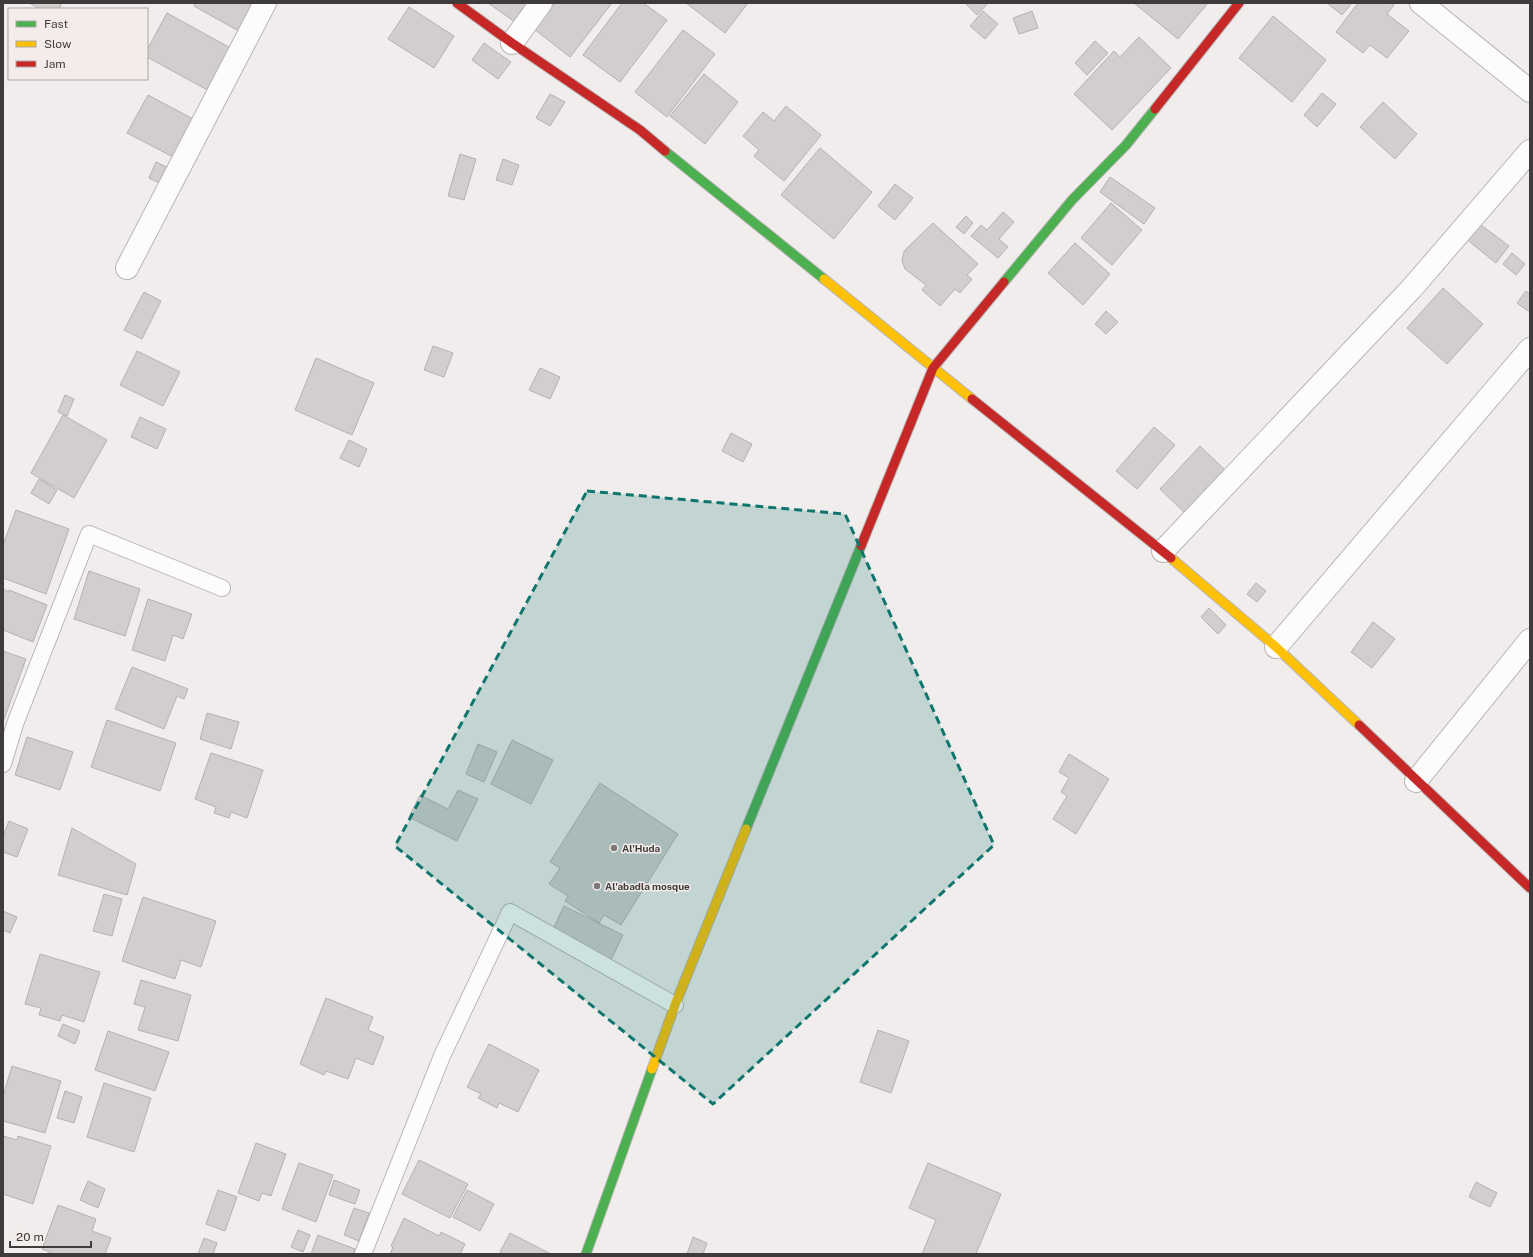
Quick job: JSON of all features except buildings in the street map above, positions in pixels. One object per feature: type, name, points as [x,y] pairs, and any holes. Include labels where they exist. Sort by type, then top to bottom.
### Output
[{"type":"street","points":[[127,268],[265,3]]},
{"type":"street","points":[[457,3],[512,43],[640,130],[933,368],[1163,551],[1276,646],[1530,888]]},
{"type":"street","points":[[512,43],[541,3]]},
{"type":"street","points":[[586,1254],[675,1005],[933,368],[1072,200],[1126,145],[1239,3]]},
{"type":"street","points":[[1421,3],[1530,91]]},
{"type":"street","points":[[1163,551],[1412,288],[1530,150]]},
{"type":"street","points":[[1276,646],[1530,349]]},
{"type":"street","points":[[1416,781],[1530,640]]},
{"type":"lane","points":[[3,764],[15,724],[89,534],[222,588]]},
{"type":"lane","points":[[363,1254],[442,1056],[510,912],[675,1005]]},
{"type":"highlighted area","points":[[587,491],[845,514],[994,845],[713,1104],[395,846]]},
{"type":"traffic: fast","points":[[1004,282],[1072,200],[1126,145],[1155,109]]},
{"type":"traffic: fast","points":[[665,151],[824,279]]},
{"type":"traffic: fast","points":[[746,829],[861,546]]},
{"type":"traffic: fast","points":[[586,1254],[652,1069]]},
{"type":"traffic: slow","points":[[824,279],[972,399]]},
{"type":"traffic: slow","points":[[1171,558],[1276,647],[1359,725]]},
{"type":"traffic: slow","points":[[652,1069],[675,1005],[746,829]]},
{"type":"traffic: jam","points":[[457,3],[512,43],[640,130],[665,151]]},
{"type":"traffic: jam","points":[[1155,109],[1239,3]]},
{"type":"traffic: jam","points":[[861,546],[933,368],[1004,282]]},
{"type":"traffic: jam","points":[[972,399],[1171,558]]},
{"type":"traffic: jam","points":[[1359,725],[1530,888]]},
{"type":"place","name":"Al'Huda","points":[[614,848]]},
{"type":"place","name":"Al'abadla mosque","points":[[597,886]]}]
